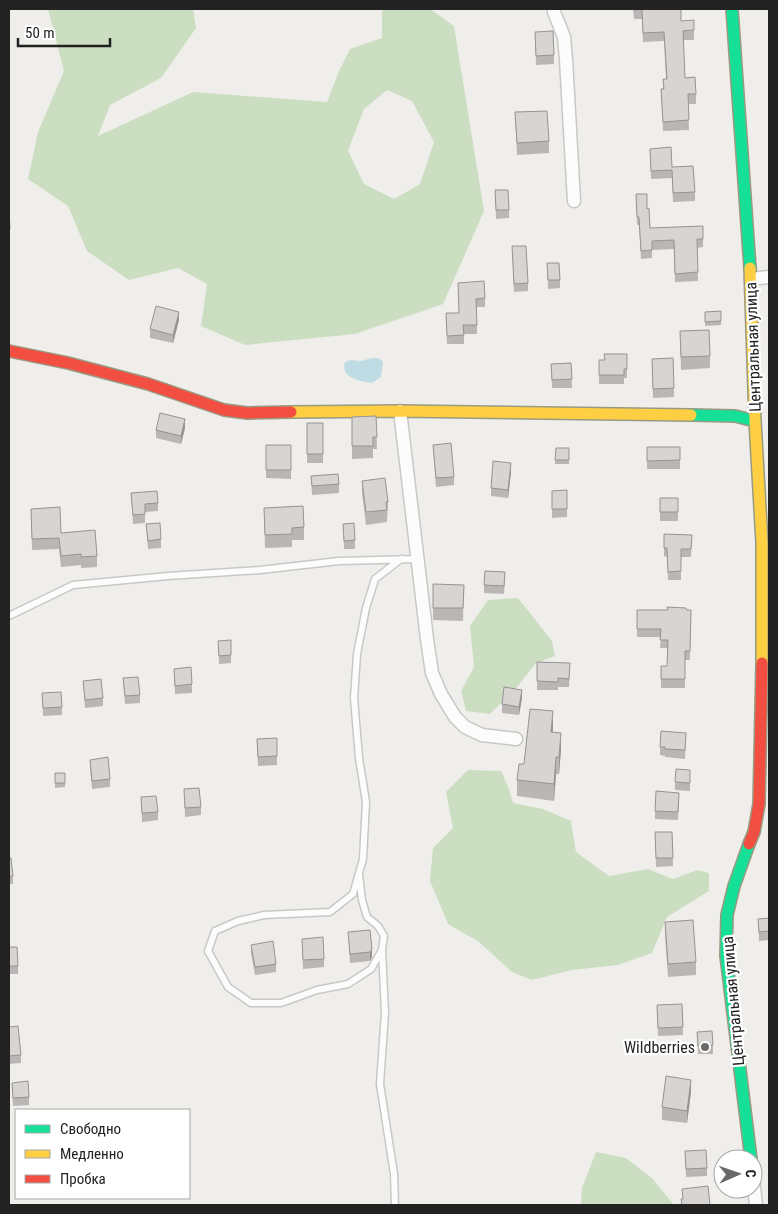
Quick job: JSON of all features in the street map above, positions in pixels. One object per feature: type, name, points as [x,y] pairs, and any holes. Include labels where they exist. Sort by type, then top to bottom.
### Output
[{"type":"street","points":[[554,9],[564,36],[574,202]]},
{"type":"street","name":"Центральная улица","points":[[732,9],[753,331],[755,421],[762,543],[763,637],[759,804],[754,832],[734,886],[726,915],[726,956],[750,1149]]},
{"type":"street","points":[[750,280],[769,277]]},
{"type":"street","points":[[9,351],[68,363],[148,384],[224,410],[247,413],[400,411],[678,414],[735,416],[755,421]]},
{"type":"street","points":[[400,411],[432,673],[441,694],[455,717],[465,728],[482,735],[516,739]]},
{"type":"lane","points":[[9,616],[73,584],[260,570],[339,561],[418,558]]},
{"type":"lane","points":[[382,950],[371,969],[348,984],[318,990],[281,1002],[251,1002],[228,987],[208,950],[215,931],[238,921],[264,915],[330,912],[354,894],[363,859],[366,802],[359,758],[354,698],[357,654],[366,608],[375,579],[401,559]]},
{"type":"lane","points":[[359,875],[362,900],[367,917],[378,926],[384,936],[382,950],[385,1013],[380,1084],[394,1174],[395,1205]]},
{"type":"green space","points":[[48,9],[193,9],[196,28],[161,78],[110,105],[98,136],[193,92],[327,102],[350,49],[382,38],[382,9],[430,9],[454,26],[484,211],[443,304],[355,334],[245,345],[201,326],[207,284],[178,268],[129,280],[87,251],[68,206],[28,179],[38,132],[64,71]],"holes":[[[387,90],[412,101],[434,142],[420,184],[394,199],[364,184],[348,151],[364,109]]]},
{"type":"green space","points":[[518,598],[552,641],[555,656],[536,663],[517,687],[490,714],[466,711],[461,691],[474,667],[470,626],[488,600]]},
{"type":"green space","points":[[468,770],[501,771],[513,803],[543,809],[571,821],[576,852],[609,876],[648,869],[673,879],[697,870],[709,873],[709,891],[667,917],[652,953],[618,965],[572,970],[532,980],[512,972],[479,942],[448,924],[430,881],[433,848],[453,828],[446,792]]},
{"type":"green space","points":[[596,1152],[626,1158],[653,1179],[674,1205],[581,1205],[582,1188]]},
{"type":"water","points":[[378,358],[383,362],[381,377],[372,383],[352,378],[345,372],[345,362]]},
{"type":"building","points":[[642,9],[681,9],[681,21],[694,20],[694,30],[683,31],[685,78],[695,77],[696,94],[688,94],[689,120],[663,122],[661,89],[664,89],[663,79],[667,79],[664,32],[643,33]]},
{"type":"building","points":[[553,31],[554,55],[536,56],[535,32]]},
{"type":"building","points":[[547,111],[549,141],[517,143],[515,112]]},
{"type":"building","points":[[671,147],[672,167],[693,166],[695,192],[673,193],[672,170],[651,171],[650,149]]},
{"type":"building","points":[[495,190],[508,190],[509,210],[496,210]]},
{"type":"building","points":[[636,194],[647,194],[650,228],[703,226],[703,239],[697,239],[698,272],[675,274],[674,240],[652,241],[652,250],[641,251]]},
{"type":"building","points":[[512,246],[526,246],[528,283],[514,284]]},
{"type":"building","points":[[547,263],[559,263],[560,280],[548,280]]},
{"type":"building","points":[[484,281],[485,298],[476,299],[477,325],[463,325],[464,335],[447,336],[446,313],[459,313],[458,283]]},
{"type":"building","points":[[156,306],[179,312],[173,335],[150,329]]},
{"type":"building","points":[[721,311],[721,321],[705,322],[705,312]]},
{"type":"building","points":[[709,330],[710,356],[681,357],[680,331]]},
{"type":"building","points":[[604,354],[627,354],[627,369],[624,369],[624,375],[599,375],[599,360],[605,360]]},
{"type":"building","points":[[673,358],[674,388],[653,389],[652,359]]},
{"type":"building","points":[[571,363],[572,379],[552,380],[551,364]]},
{"type":"building","points":[[160,413],[185,419],[181,436],[156,430]]},
{"type":"building","points":[[376,416],[377,437],[373,437],[373,446],[352,446],[352,417]]},
{"type":"building","points":[[307,423],[323,423],[323,454],[307,454]]},
{"type":"building","points":[[451,443],[454,477],[436,478],[433,445]]},
{"type":"building","points":[[266,445],[291,445],[291,470],[266,470]]},
{"type":"building","points":[[647,447],[680,447],[680,460],[647,461]]},
{"type":"building","points":[[556,448],[569,448],[569,460],[555,460]]},
{"type":"building","points":[[493,461],[511,463],[508,490],[491,488]]},
{"type":"building","points":[[338,474],[339,484],[312,486],[311,476]]},
{"type":"building","points":[[385,478],[387,510],[366,512],[362,481]]},
{"type":"building","points":[[567,490],[567,509],[552,509],[552,491]]},
{"type":"building","points":[[157,491],[158,503],[145,504],[145,514],[133,515],[131,493]]},
{"type":"building","points":[[660,498],[678,498],[678,512],[660,512]]},
{"type":"building","points":[[303,506],[304,527],[292,528],[292,534],[265,535],[264,508]]},
{"type":"building","points":[[60,507],[61,533],[95,530],[97,556],[81,557],[81,554],[61,556],[59,538],[32,539],[31,509]]},
{"type":"building","points":[[160,523],[161,539],[148,541],[146,524]]},
{"type":"building","points":[[354,523],[355,540],[344,541],[343,524]]},
{"type":"building","points":[[664,534],[692,535],[691,549],[681,549],[681,571],[668,572],[667,548],[664,548]]},
{"type":"building","points":[[485,571],[505,572],[504,586],[484,585]]},
{"type":"building","points":[[433,584],[464,585],[463,608],[433,608]]},
{"type":"building","points":[[667,607],[691,610],[690,651],[685,651],[685,679],[661,679],[661,666],[667,666],[668,640],[660,640],[661,629],[637,629],[637,610],[668,610]]},
{"type":"building","points":[[231,640],[231,655],[219,656],[218,641]]},
{"type":"building","points":[[537,662],[570,663],[569,679],[558,678],[558,682],[537,681]]},
{"type":"building","points":[[191,667],[192,684],[175,686],[174,669]]},
{"type":"building","points":[[138,677],[140,695],[125,696],[123,678]]},
{"type":"building","points":[[101,679],[103,698],[85,700],[83,681]]},
{"type":"building","points":[[504,687],[522,690],[519,707],[502,704]]},
{"type":"building","points":[[61,692],[62,707],[43,708],[42,693]]},
{"type":"building","points":[[530,709],[553,711],[551,732],[561,733],[559,757],[556,757],[554,784],[517,780],[519,764],[524,764]]},
{"type":"building","points":[[661,731],[686,733],[685,750],[660,747]]},
{"type":"building","points":[[277,738],[277,756],[258,757],[257,739]]},
{"type":"building","points":[[108,757],[110,779],[92,781],[90,760]]},
{"type":"building","points":[[676,769],[690,770],[690,783],[675,782]]},
{"type":"building","points":[[55,773],[65,773],[65,783],[55,783]]},
{"type":"building","points":[[199,788],[201,807],[185,808],[184,789]]},
{"type":"building","points":[[656,791],[679,793],[678,812],[655,811]]},
{"type":"building","points":[[156,796],[158,812],[142,813],[141,797]]},
{"type":"building","points":[[655,832],[672,832],[673,858],[656,858]]},
{"type":"building","points":[[9,858],[11,858],[13,876],[9,876]]},
{"type":"building","points":[[769,918],[769,931],[759,932],[758,919]]},
{"type":"building","points":[[693,920],[696,962],[668,964],[665,922]]},
{"type":"building","points":[[370,930],[372,949],[370,952],[350,954],[348,932]]},
{"type":"building","points":[[323,937],[324,959],[303,960],[302,939]]},
{"type":"building","points":[[273,941],[276,964],[255,967],[251,945]]},
{"type":"building","points":[[9,947],[17,947],[18,966],[9,966]]},
{"type":"building","points":[[682,1004],[683,1027],[658,1028],[657,1005]]},
{"type":"building","points":[[18,1026],[21,1055],[9,1056],[9,1027]]},
{"type":"building","points":[[712,1031],[713,1045],[698,1046],[697,1032]]},
{"type":"building","points":[[666,1076],[691,1080],[687,1111],[662,1107]]},
{"type":"building","points":[[28,1081],[29,1097],[13,1098],[12,1083]]},
{"type":"building","points":[[706,1150],[707,1168],[686,1169],[685,1151]]},
{"type":"building","points":[[708,1186],[710,1205],[682,1205],[682,1189]]},
{"type":"traffic: fast","points":[[732,9],[750,268]]},
{"type":"traffic: fast","points":[[691,415],[735,416],[755,421]]},
{"type":"traffic: fast","points":[[749,844],[734,886],[727,915],[726,956],[750,1149]]},
{"type":"traffic: slow","points":[[750,268],[755,421],[762,543],[762,663]]},
{"type":"traffic: slow","points":[[291,412],[400,411],[691,415]]},
{"type":"traffic: jam","points":[[9,351],[68,363],[148,384],[224,410],[247,413],[291,412]]},
{"type":"traffic: jam","points":[[749,844],[754,832],[759,804],[762,663]]},
{"type":"place","name":"Wildberries","points":[[705,1047]]}]
